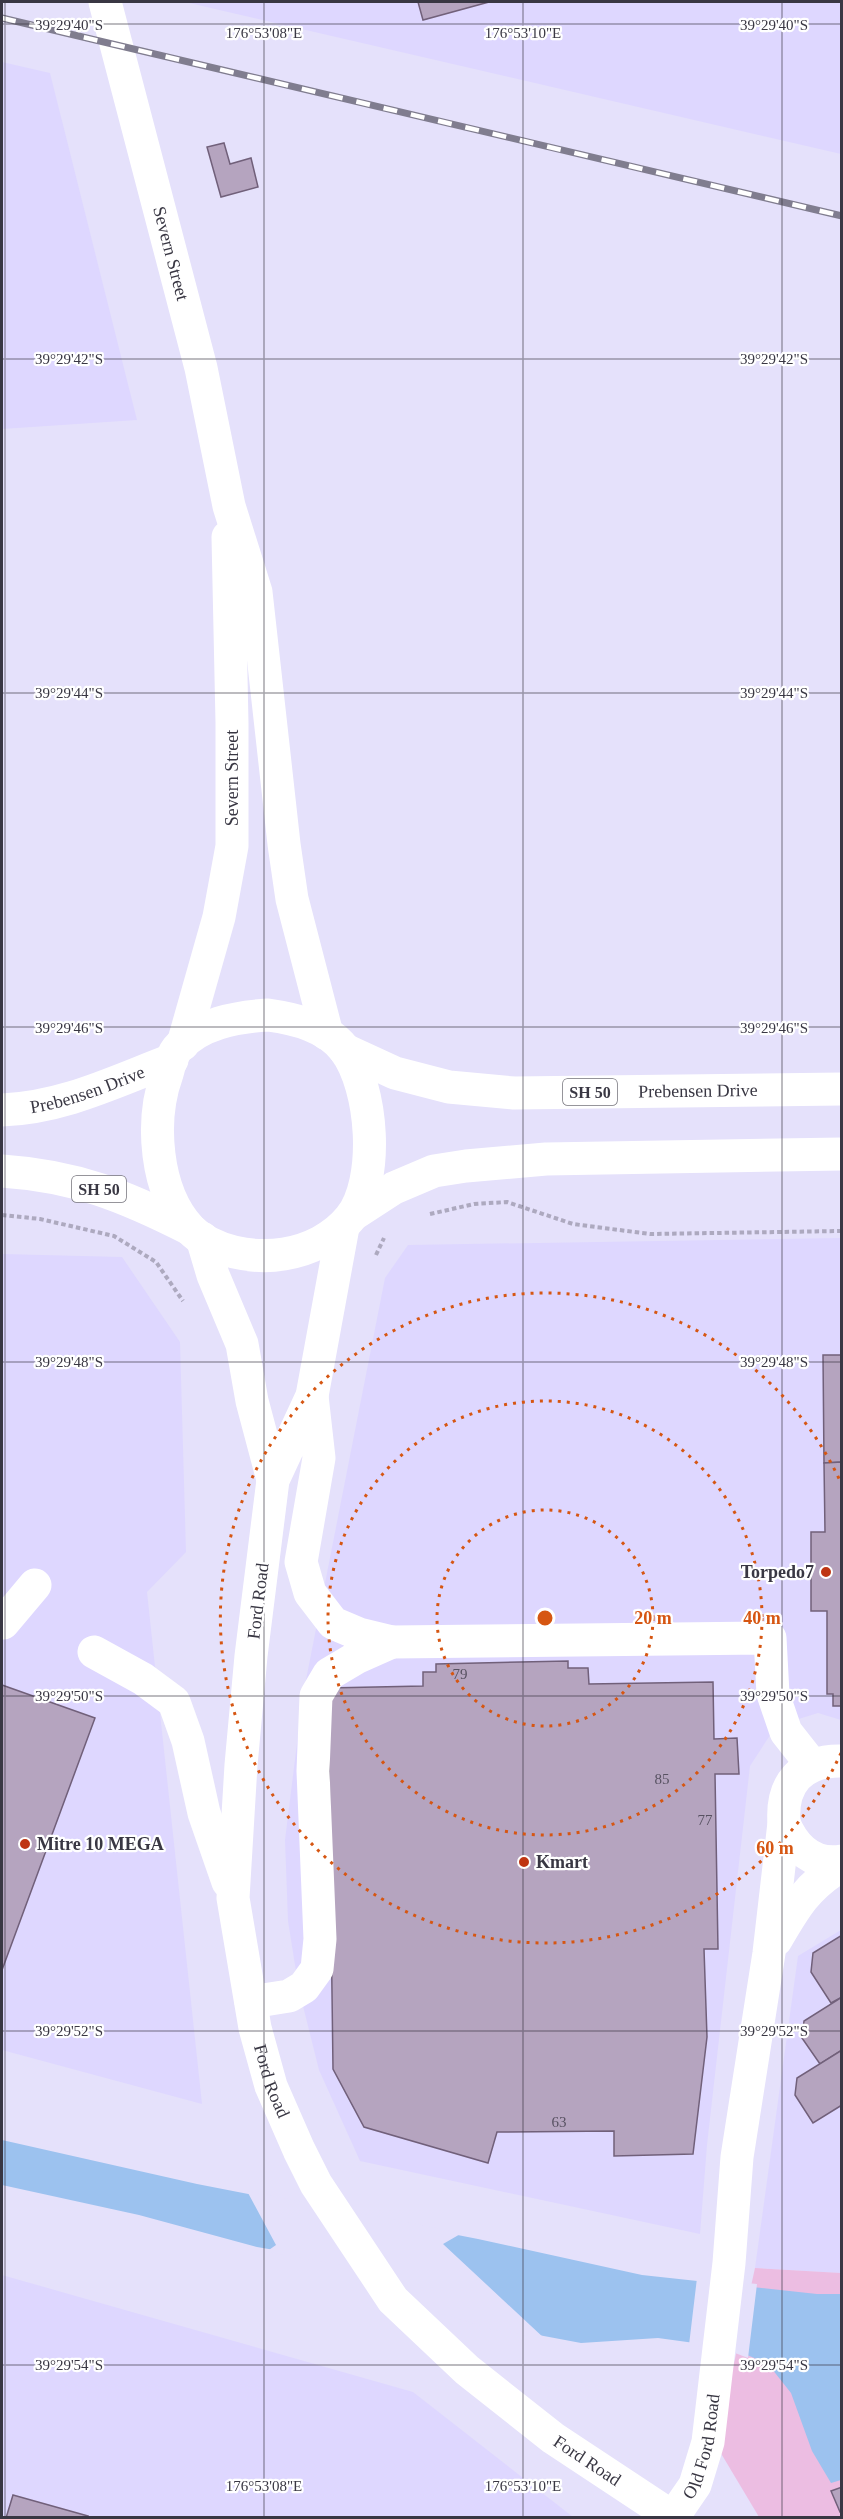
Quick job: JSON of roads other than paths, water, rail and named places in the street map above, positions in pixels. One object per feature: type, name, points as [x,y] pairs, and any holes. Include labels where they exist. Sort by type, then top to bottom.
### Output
[{"type":"street","name":"Severn Street","points":[[105,2],[201,368],[229,506],[256,592],[291,890],[336,1042],[356,1072],[364,1095],[369,1127],[368,1168],[348,1221]]},
{"type":"street","name":"Severn Street","points":[[196,1234],[168,1190],[158,1147],[159,1103],[219,917],[232,846],[229,506]]},
{"type":"street","name":"SH 50","points":[[177,1052],[201,1031],[231,1019],[268,1015],[308,1024],[336,1042]]},
{"type":"street","name":"Prebensen Drive","points":[[336,1042],[394,1072],[449,1087],[514,1093],[842,1089]]},
{"type":"street","name":"Prebensen Drive","points":[[2,1110],[42,1106],[80,1097],[177,1052]]},
{"type":"street","name":"SH 50","points":[[2,1171],[84,1183],[139,1203],[196,1234],[237,1252],[274,1256],[327,1239],[394,1188],[434,1171],[546,1159],[842,1154]]},
{"type":"street","name":"Ford Road","points":[[348,1221],[312,1396],[273,1480],[250,1667],[233,1898],[255,2028],[272,2085],[298,2150],[316,2184],[393,2300],[467,2370],[553,2438],[674,2517]]},
{"type":"street","name":"Ford Road","points":[[196,1234],[242,1344],[252,1401],[273,1480]]},
{"type":"street","points":[[312,1396],[319,1458],[301,1563],[310,1593],[333,1623],[359,1634],[392,1642],[770,1638],[773,1694],[786,1732],[827,1763]]},
{"type":"street","points":[[3,1623],[35,1585]]},
{"type":"street","points":[[251,2002],[289,1996],[304,1987],[317,1969],[320,1939],[314,1771],[316,1696],[329,1674],[356,1658],[392,1642]]},
{"type":"street","points":[[94,1652],[143,1679],[174,1702],[188,1741],[204,1814],[233,1898]]},
{"type":"street","points":[[769,1953],[784,1823],[783,1806],[788,1789],[798,1775],[827,1763]]},
{"type":"street","points":[[784,1823],[791,1839],[803,1852],[818,1860],[842,1863]]},
{"type":"street","points":[[769,1953],[796,1906],[821,1878],[842,1863]]},
{"type":"street","name":"Old Ford Road","points":[[674,2517],[695,2485],[708,2442],[729,2263],[737,2157],[769,1953]]},
{"type":"water","points":[[2,2140],[197,2184],[478,2239],[642,2275],[817,2294],[841,2294],[841,2480],[831,2483],[812,2451],[791,2393],[768,2364],[731,2348],[658,2338],[581,2343],[491,2326],[356,2264],[257,2247],[139,2215],[2,2185]]},
{"type":"railway","points":[[2,18],[842,216]]},
{"type":"place","name":"Torpedo7","points":[[826,1572]]},
{"type":"place","name":"Mitre 10 MEGA","points":[[25,1844]]},
{"type":"place","name":"Kmart","points":[[524,1862]]}]
